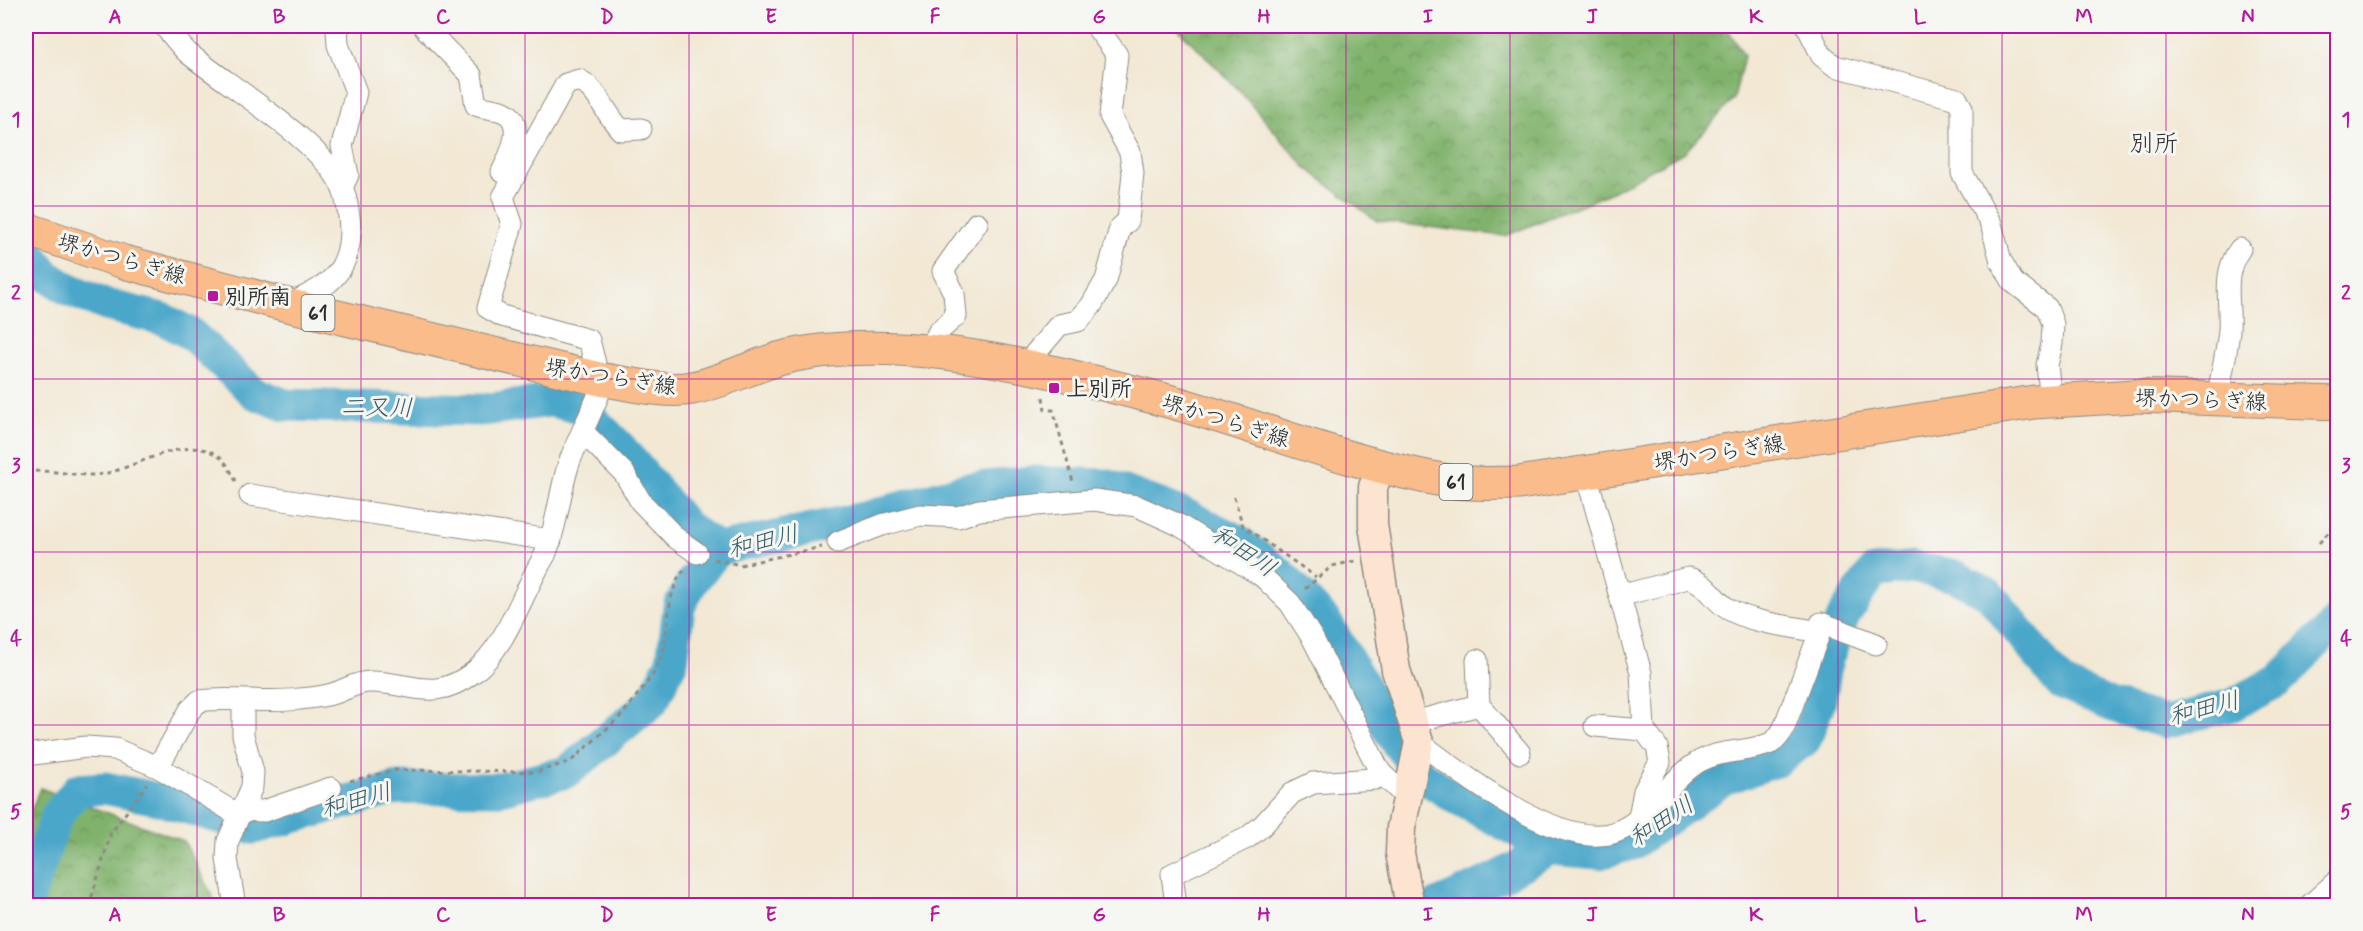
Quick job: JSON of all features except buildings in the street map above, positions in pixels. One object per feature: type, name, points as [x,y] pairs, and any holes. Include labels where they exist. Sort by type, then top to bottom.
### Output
[{"type":"main road","name":"堺かつらぎ線","points":[[36,233],[124,262],[287,305],[601,379],[651,387],[690,388],[726,379],[782,358],[835,351],[928,352],[1030,369],[1171,402],[1381,467],[1451,482],[1519,483],[2051,401],[2135,396],[2337,403]]},
{"type":"street","points":[[164,26],[186,51],[290,130],[327,162],[342,187],[350,223],[350,252],[339,275],[310,295],[287,305]]},
{"type":"street","points":[[340,26],[337,28],[338,45],[356,92],[342,146],[348,175],[342,187]]},
{"type":"street","points":[[1030,369],[1059,325],[1078,321],[1092,306],[1106,280],[1120,228],[1128,221],[1133,173],[1130,152],[1110,116],[1116,55],[1096,26]]},
{"type":"street","points":[[1807,26],[1822,56],[1835,66],[1957,99],[1962,108],[1962,173],[1969,189],[1991,224],[2001,261],[2013,282],[2047,308],[2053,324],[2052,344],[2047,365],[2051,401]]},
{"type":"street","points":[[156,771],[190,710],[199,701],[297,700],[333,694],[361,683],[431,691],[453,685],[475,671],[493,652],[551,540],[566,473],[584,433],[601,379],[589,340],[502,316],[488,308],[512,224],[498,180],[514,149],[512,117],[503,112],[476,105],[471,75],[424,27]]},
{"type":"street","points":[[503,197],[566,84],[579,80],[591,86],[609,117],[621,130],[641,129]]},
{"type":"street","points":[[928,352],[939,331],[956,316],[954,293],[943,271],[977,223]]},
{"type":"street","points":[[2217,399],[2229,329],[2227,288],[2230,262],[2240,249]]},
{"type":"street","points":[[584,433],[624,473],[641,502],[676,538],[697,553]]},
{"type":"street","points":[[1381,467],[1373,487],[1373,525],[1396,670],[1417,740],[1405,796],[1400,853],[1409,898]]},
{"type":"street","points":[[1586,473],[1641,673],[1644,729],[1657,747],[1660,762],[1644,791],[1639,817]]},
{"type":"street","points":[[250,495],[551,540]]},
{"type":"street","points":[[838,542],[882,525],[920,515],[958,518],[979,510],[1094,500],[1137,506],[1179,525],[1262,576],[1290,603],[1314,639],[1380,772],[1405,796]]},
{"type":"street","points":[[1618,589],[1631,593],[1688,578],[1698,580],[1727,608],[1751,618],[1820,632]]},
{"type":"street","points":[[1417,740],[1483,790],[1572,834],[1595,836],[1617,831],[1639,817],[1700,762],[1721,753],[1772,742],[1783,729],[1820,632],[1821,623],[1876,644]]},
{"type":"street","points":[[1477,660],[1479,705],[1520,753]]},
{"type":"street","points":[[235,906],[227,859],[228,841],[252,787],[253,772],[243,735],[243,701]]},
{"type":"street","points":[[1417,740],[1479,705]]},
{"type":"street","points":[[1595,726],[1644,729]]},
{"type":"street","points":[[26,755],[86,747],[115,749],[230,810],[264,811],[331,788]]},
{"type":"street","points":[[1176,906],[1172,874],[1247,838],[1262,826],[1292,793],[1314,783],[1375,779],[1380,772]]},
{"type":"street","points":[[2309,906],[2337,880]]},
{"type":"path","points":[[1030,369],[1045,410],[1053,410],[1073,473]]},
{"type":"path","points":[[26,472],[45,469],[84,475],[104,474],[156,456],[191,448],[208,450],[223,459],[237,483],[250,495]]},
{"type":"path","points":[[1234,497],[1243,526],[1316,577]]},
{"type":"path","points":[[2319,543],[2337,522]]},
{"type":"path","points":[[727,564],[762,562],[838,542]]},
{"type":"path","points":[[331,788],[396,770],[537,772],[571,760],[622,715],[651,676],[663,654],[671,598],[678,578],[697,553]]},
{"type":"path","points":[[1310,584],[1332,566],[1378,557]]},
{"type":"path","points":[[89,906],[93,901],[104,850],[125,813],[156,771]]},
{"type":"green space","points":[[1175,26],[1726,26],[1744,56],[1734,99],[1686,151],[1610,193],[1505,236],[1377,221],[1306,168],[1236,87]]},
{"type":"green space","points":[[40,788],[184,841],[217,905],[26,905],[26,824]]},
{"type":"waterway","name":"二又川","points":[[26,248],[46,275],[69,290],[106,305],[163,319],[191,334],[254,393],[285,405],[483,410],[551,401],[581,408],[621,448],[687,527],[719,549]]},
{"type":"waterway","name":"和田川","points":[[26,905],[57,815],[77,790],[105,788],[158,799],[253,828],[398,788],[500,789],[567,772],[652,702],[672,661],[679,607],[692,582],[719,549],[868,517],[967,489],[1033,482],[1106,485],[1184,514],[1235,539],[1281,574],[1326,622],[1396,742],[1422,776],[1451,795],[1550,849],[1599,853],[1632,844],[1724,779],[1776,761],[1805,740],[1820,700],[1827,659],[1844,615],[1873,572],[1912,567],[1955,576],[1990,595],[2060,683],[2110,705],[2165,722],[2232,705],[2278,681],[2338,621]]},
{"type":"waterway","points":[[1435,906],[1501,876],[1550,849]]},
{"type":"place","name":"別所南","points":[[213,296]]},
{"type":"place","name":"上別所","points":[[1054,388]]},
{"type":"district","name":"別所","points":[[2154,143]]}]
